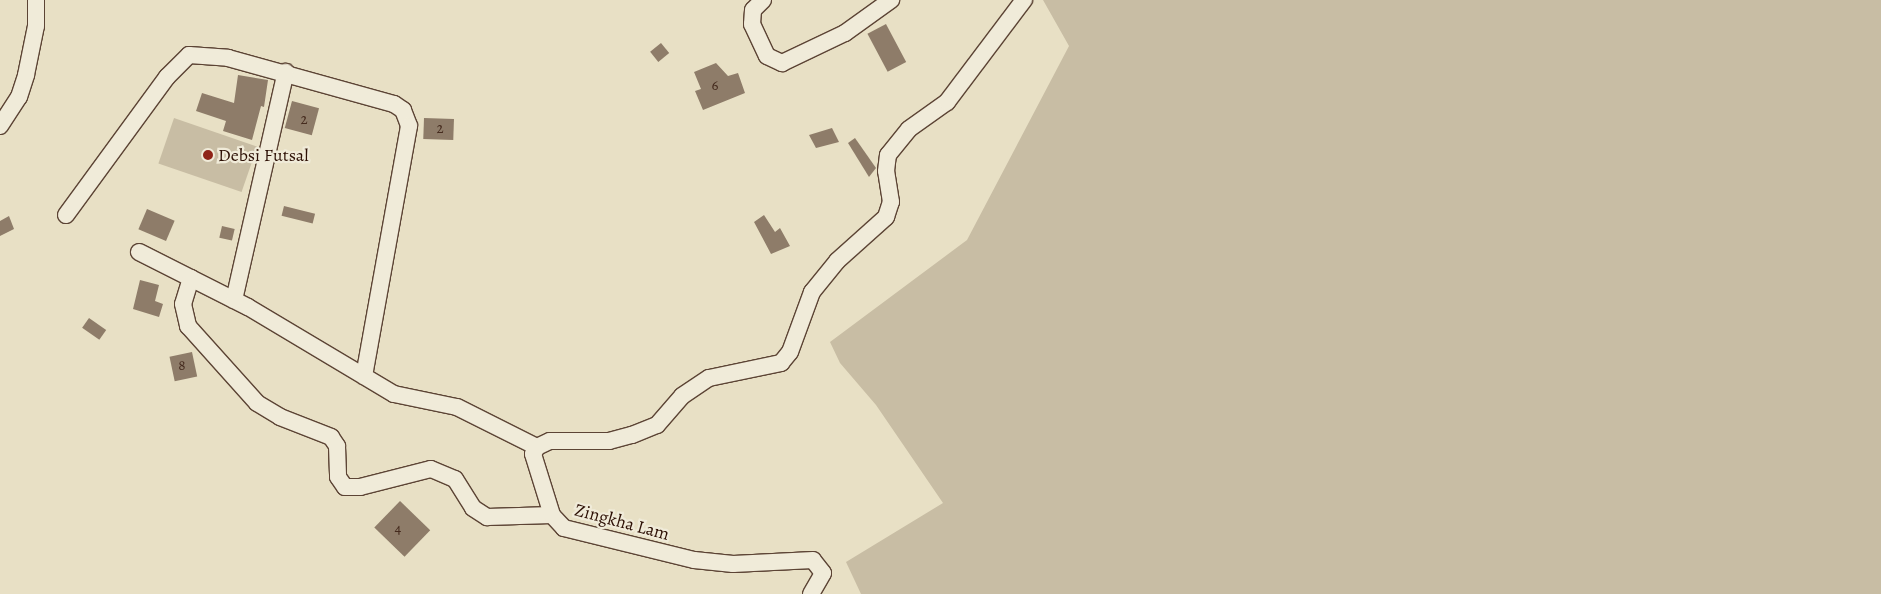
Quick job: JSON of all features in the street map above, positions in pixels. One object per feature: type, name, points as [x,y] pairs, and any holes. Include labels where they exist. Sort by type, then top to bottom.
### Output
[{"type":"street","points":[[0,126],[19,97],[26,75],[36,26],[36,0]]},
{"type":"street","points":[[763,0],[753,10],[752,24],[767,56],[782,63],[845,33],[891,0]]},
{"type":"street","points":[[139,252],[234,300],[364,376],[406,398],[458,407],[537,447],[550,441],[609,441],[632,435],[657,425],[682,396],[709,378],[781,363],[790,352],[812,292],[838,262],[886,216],[891,202],[886,172],[888,155],[909,129],[947,102],[1024,0]]},
{"type":"street","points":[[66,215],[182,60],[197,55],[228,58],[286,72],[394,104],[408,117],[364,376]]},
{"type":"street","points":[[234,300],[286,72]]},
{"type":"street","points":[[191,278],[183,304],[188,326],[257,403],[280,417],[331,436],[337,446],[338,477],[345,487],[360,487],[416,470],[431,470],[455,479],[473,508],[487,517],[552,516]]},
{"type":"street","name":"Zingkha Lam","points":[[537,447],[533,464],[552,516],[572,531],[661,555],[733,564],[813,560],[823,573],[811,594]]},
{"type":"shaded area","points":[[1043,0],[1881,0],[1881,594],[861,594],[846,562],[943,503],[876,405],[840,363],[830,342],[967,240],[1069,46]]},
{"type":"shaded area","name":"Debsi Futsal","points":[[174,118],[257,147],[242,192],[158,163]]},
{"type":"building","points":[[886,24],[906,62],[888,72],[867,34]]},
{"type":"building","points":[[661,43],[669,53],[658,62],[650,52]]},
{"type":"building","points":[[716,63],[728,76],[738,73],[745,93],[703,110],[695,91],[701,89],[694,72]]},
{"type":"building","points":[[238,75],[268,80],[264,107],[261,106],[252,140],[223,131],[226,121],[196,111],[202,93],[234,103]]},
{"type":"building","points":[[292,101],[319,108],[312,135],[285,128]]},
{"type":"building","points":[[424,118],[454,119],[453,140],[423,139]]},
{"type":"building","points":[[832,128],[839,142],[816,148],[809,135]]},
{"type":"building","points":[[855,138],[876,168],[869,177],[848,143]]},
{"type":"building","points":[[284,206],[315,214],[313,223],[282,216]]},
{"type":"building","points":[[147,209],[175,221],[166,241],[138,229]]},
{"type":"building","points":[[764,215],[775,232],[780,228],[790,246],[771,254],[754,222]]},
{"type":"building","points":[[9,216],[14,229],[0,236],[0,221]]},
{"type":"building","points":[[222,226],[235,229],[232,241],[219,238]]},
{"type":"building","points":[[140,280],[159,285],[155,301],[163,304],[159,317],[133,309]]},
{"type":"building","points":[[89,318],[106,330],[99,340],[82,328]]},
{"type":"building","points":[[192,352],[197,376],[175,381],[170,357]]},
{"type":"building","points":[[400,501],[430,530],[405,557],[374,528]]},
{"type":"place","name":"Debsi Futsal","points":[[208,155]]}]
